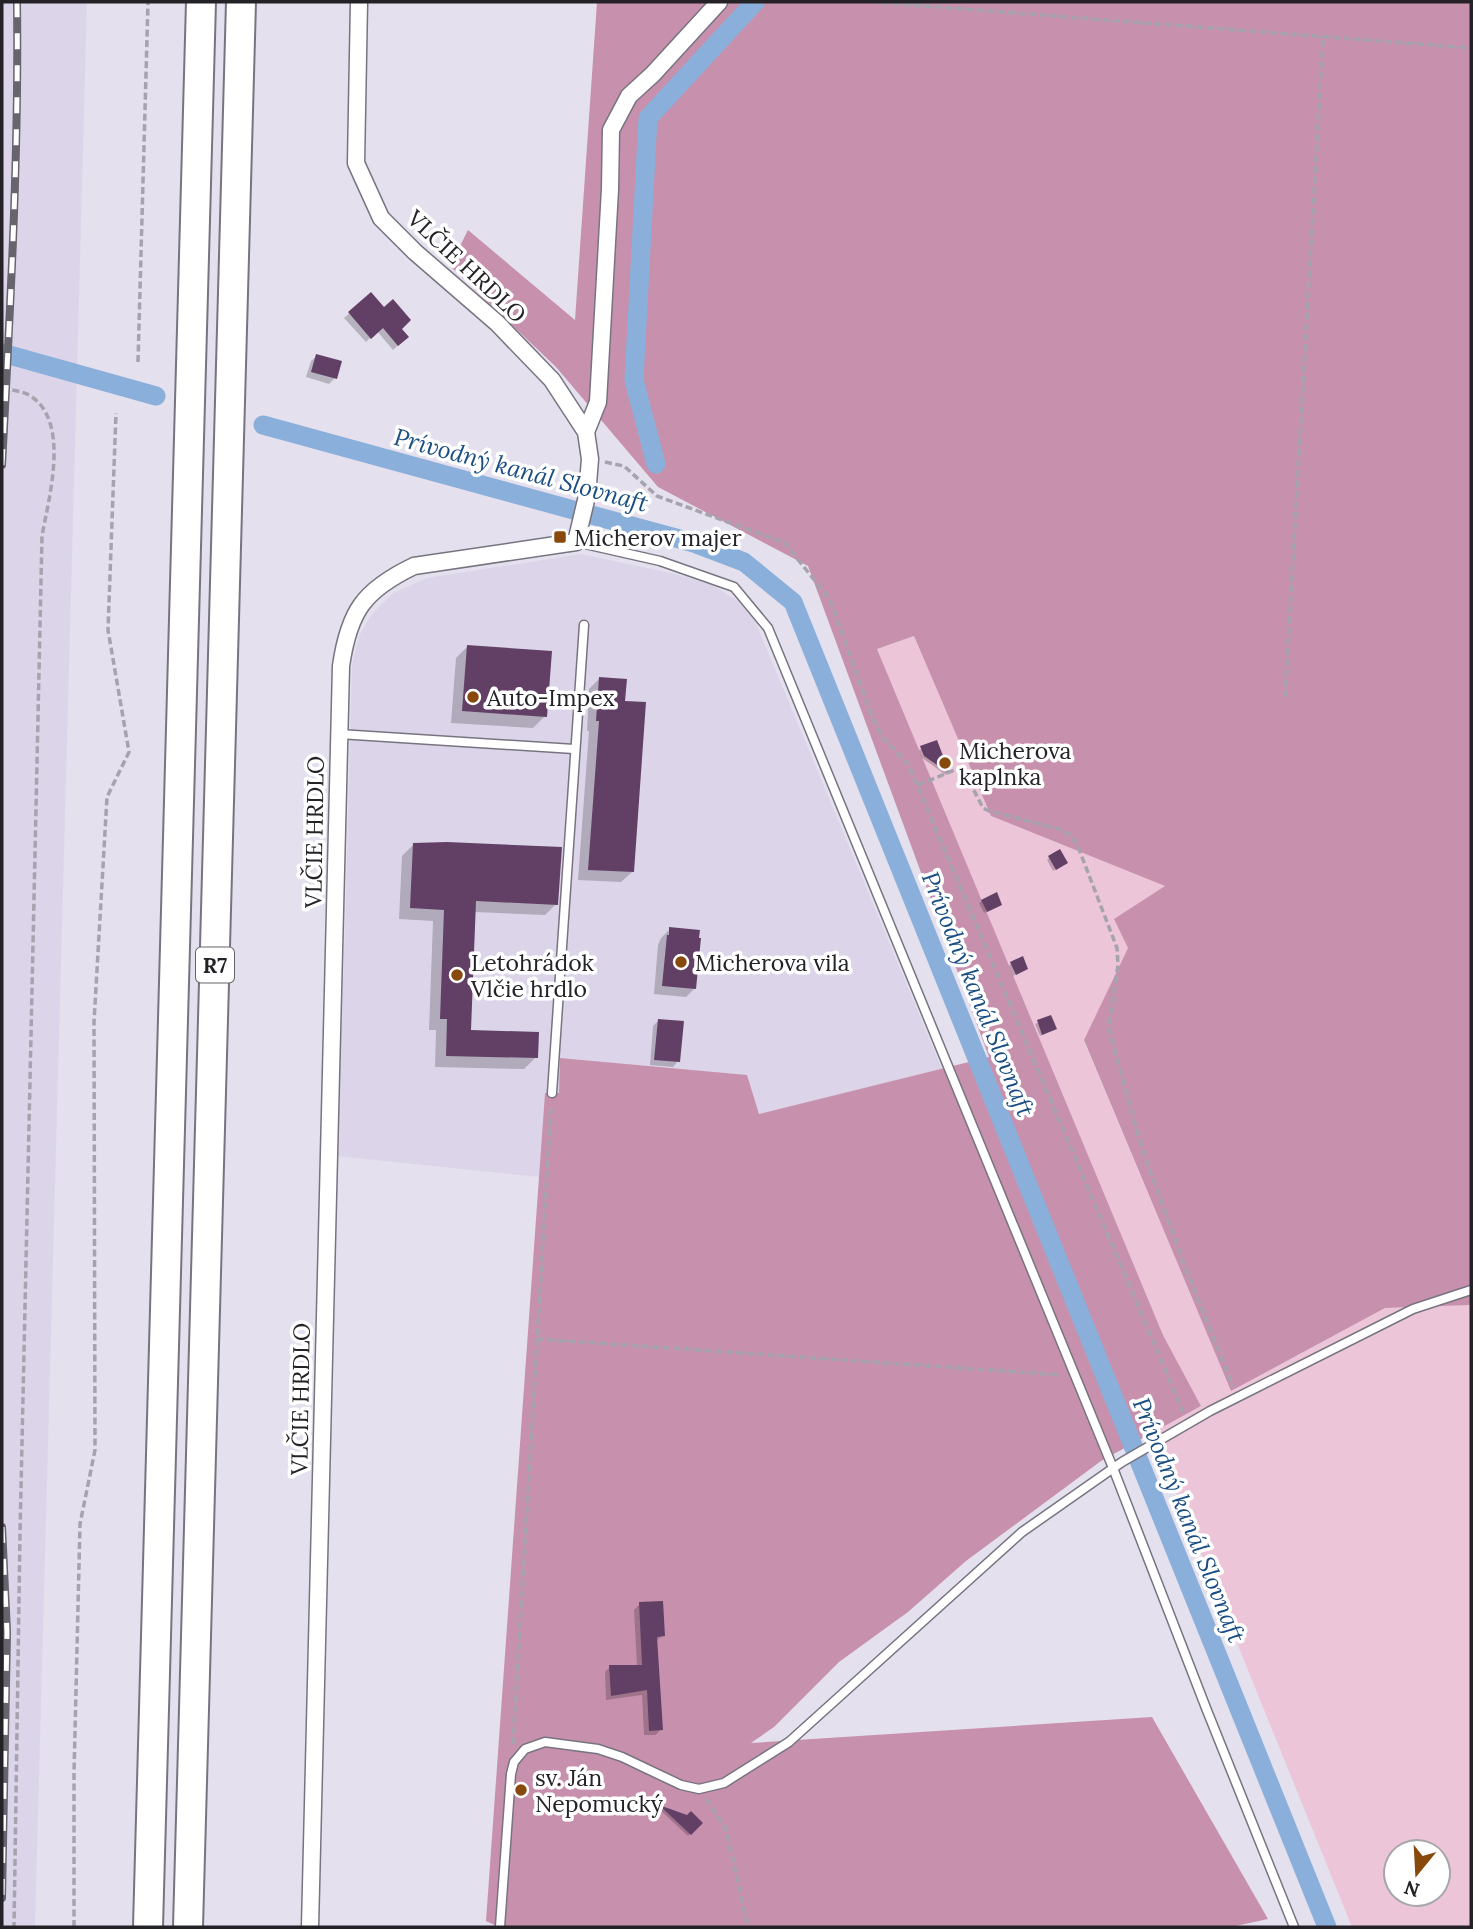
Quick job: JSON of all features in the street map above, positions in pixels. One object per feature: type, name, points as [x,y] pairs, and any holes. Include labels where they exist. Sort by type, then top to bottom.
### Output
[{"type":"highway","name":"R7","points":[[148,1927],[201,2]]},
{"type":"highway","name":"R7","points":[[188,1927],[241,2]]},
{"type":"street","name":"VLČIE HRDLO","points":[[310,1927],[339,734],[344,641],[349,623],[373,591],[393,576],[414,566],[578,536],[587,496],[590,459],[586,432],[552,380],[497,323],[415,252],[381,218],[356,163],[359,2]]},
{"type":"street","points":[[586,432],[598,402],[611,130],[629,96],[653,74],[719,2]]},
{"type":"lane","points":[[578,536],[734,587],[768,628],[1113,1468],[1294,1927]]},
{"type":"lane","points":[[552,1093],[584,625]]},
{"type":"lane","points":[[339,734],[574,750]]},
{"type":"lane","points":[[500,1927],[511,1774],[514,1762],[524,1749],[534,1744],[557,1743],[598,1749],[622,1757],[681,1785],[699,1789],[724,1783],[789,1742],[1022,1532],[1122,1461],[1188,1424],[1413,1309],[1471,1290]]},
{"type":"path","points":[[138,362],[148,2]]},
{"type":"path","points":[[872,2],[1471,48]]},
{"type":"path","points":[[1285,697],[1323,38]]},
{"type":"path","points":[[2,388],[28,395],[46,412],[54,438],[52,481],[42,536],[14,1927]]},
{"type":"path","points":[[74,1927],[74,1759],[80,1524],[94,1450],[94,1022],[107,797],[129,752],[108,630],[116,413]]},
{"type":"path","points":[[590,459],[624,466],[657,496],[785,543],[830,600],[873,719],[883,738],[908,764],[1188,1424]]},
{"type":"path","points":[[917,785],[962,767],[980,803],[989,811],[1059,829],[1069,834],[1077,844],[1117,948],[1118,965],[1110,1025],[1142,1148],[1181,1256],[1238,1399]]},
{"type":"path","points":[[511,1774],[552,1093]]},
{"type":"path","points":[[537,1339],[1075,1375]]},
{"type":"path","points":[[699,1789],[726,1829],[748,1927]]},
{"type":"shaded area","points":[[2,2],[87,2],[35,1927],[2,1927]]},
{"type":"shaded area","points":[[597,2],[1471,2],[1471,1305],[1385,1308],[1231,1391],[1084,1040],[1128,948],[1114,919],[1165,886],[991,816],[914,636],[877,649],[1163,1335],[1201,1406],[1101,1461],[966,1561],[908,1612],[839,1662],[774,1727],[751,1743],[1152,1717],[1268,1919],[1231,1927],[499,1927],[486,1921],[545,1093],[559,1093],[560,1058],[747,1075],[759,1114],[989,1057],[808,566],[658,487],[556,367],[450,266],[468,230],[575,320]]},
{"type":"shaded area","name":"Micherov majer","points":[[581,554],[671,573],[712,585],[738,601],[755,621],[942,1069],[759,1114],[561,1058],[559,1093],[545,1093],[540,1177],[336,1156],[352,665],[359,636],[371,615],[393,593],[427,578]]},
{"type":"shaded area","points":[[914,636],[991,816],[1166,886],[1128,948],[1084,1041],[1231,1391],[1385,1308],[1471,1305],[1471,1927],[1352,1927],[1152,1433],[1201,1406],[1163,1335],[877,649]]},
{"type":"building","points":[[371,292],[384,307],[393,299],[411,320],[402,329],[409,337],[398,346],[383,328],[371,339],[348,312]]},
{"type":"building","points":[[316,354],[342,361],[337,379],[311,372]]},
{"type":"building","points":[[467,645],[552,651],[547,717],[462,711]]},
{"type":"building","points":[[599,677],[627,679],[625,701],[646,702],[634,872],[588,870],[599,721],[596,721]]},
{"type":"building","points":[[937,740],[950,774],[924,756],[920,746]]},
{"type":"building","points":[[413,843],[562,847],[558,905],[476,901],[471,1030],[539,1032],[538,1058],[446,1056],[447,1019],[440,1019],[444,910],[410,908]]},
{"type":"building","points":[[1060,849],[1068,863],[1056,870],[1048,856]]},
{"type":"building","points":[[997,892],[1002,905],[987,912],[981,900]]},
{"type":"building","name":"Micherova vila","points":[[669,927],[700,930],[696,989],[662,986]]},
{"type":"building","points":[[1023,956],[1028,969],[1016,975],[1010,962]]},
{"type":"building","points":[[1051,1015],[1057,1029],[1042,1035],[1037,1020]]},
{"type":"building","points":[[658,1019],[684,1021],[680,1062],[654,1060]]},
{"type":"building","points":[[663,1601],[665,1636],[657,1637],[663,1730],[649,1731],[647,1690],[611,1696],[609,1665],[642,1665],[639,1602]]},
{"type":"building","points":[[659,1805],[687,1815],[691,1811],[703,1823],[691,1835]]},
{"type":"waterway","points":[[656,464],[634,380],[648,118],[755,2]]},
{"type":"waterway","name":"Prívodný kanál Slovnaft","points":[[2,353],[156,396]]},
{"type":"waterway","name":"Prívodný kanál Slovnaft","points":[[263,425],[694,543],[744,562],[793,602],[1327,1927]]},
{"type":"railway","points":[[2,465],[15,176],[17,2]]},
{"type":"railway","points":[[2,1527],[7,1632],[2,1898]]},
{"type":"place","name":"Micherov majer","points":[[560,537]]},
{"type":"place","name":"Auto-Impex","points":[[473,697]]},
{"type":"place","name":"Micherova kaplnka","points":[[945,763]]},
{"type":"place","name":"Micherova vila","points":[[681,962]]},
{"type":"place","name":"Letohrádok Vlčie hrdlo","points":[[457,975]]},
{"type":"place","name":"sv. Ján Nepomucký","points":[[521,1790]]}]
